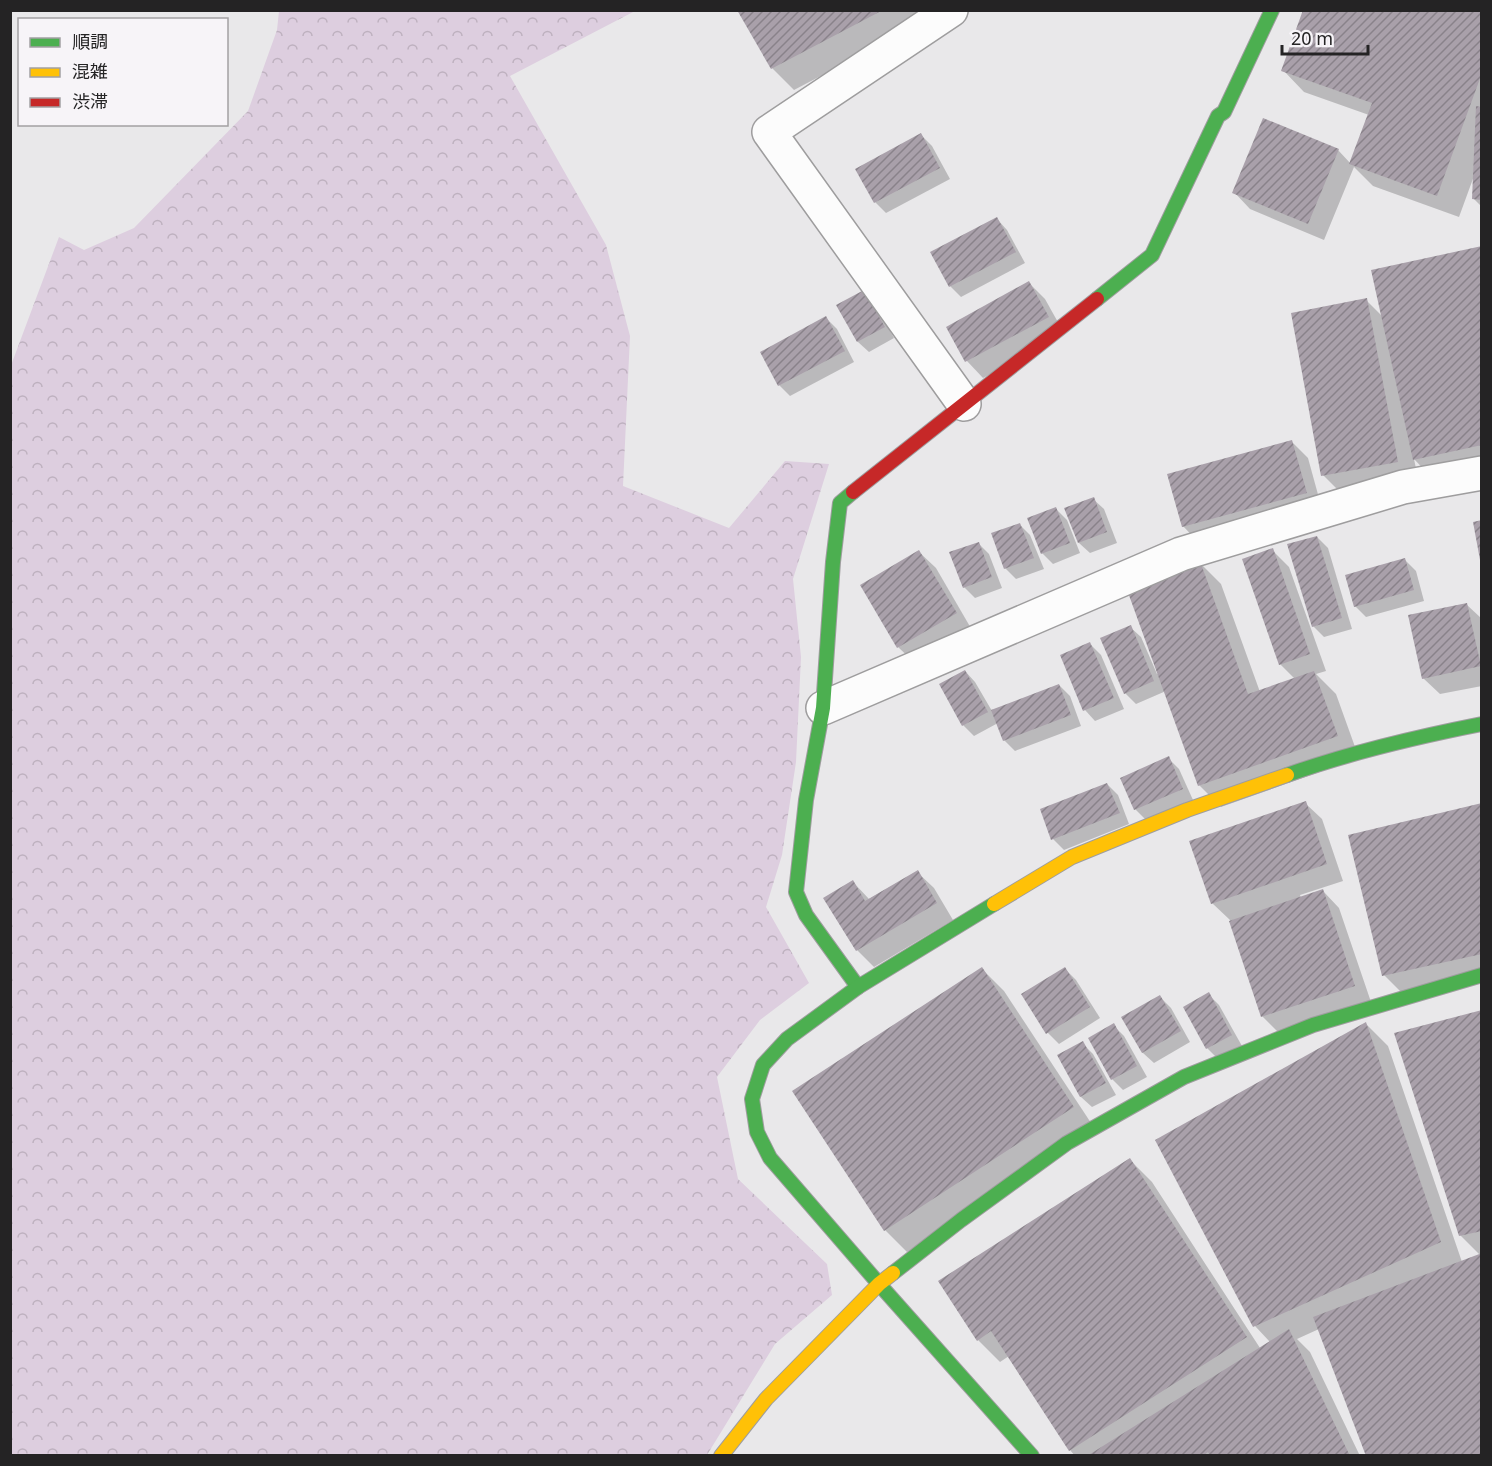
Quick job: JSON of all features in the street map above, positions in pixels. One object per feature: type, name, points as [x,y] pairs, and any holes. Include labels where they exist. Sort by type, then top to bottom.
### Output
[{"type":"street","points":[[951,10],[769,132],[964,404]]},
{"type":"street","points":[[858,987],[807,915],[796,892],[806,800],[823,708],[833,562],[840,503],[1152,255],[1218,116],[1224,112],[1272,10]]},
{"type":"street","points":[[823,708],[1181,554],[1403,487],[1482,473]]},
{"type":"street","points":[[1032,1455],[770,1158],[757,1132],[752,1099],[763,1065],[787,1040],[858,987],[1072,857],[1187,810],[1309,767],[1408,739],[1482,724]]},
{"type":"street","points":[[721,1455],[766,1399],[879,1284],[1066,1143],[1184,1077],[1313,1025],[1482,975]]},
{"type":"green space","points":[[279,11],[635,11],[510,76],[606,245],[630,336],[623,486],[729,528],[785,461],[829,464],[793,579],[801,657],[796,762],[782,855],[766,907],[809,983],[760,1020],[717,1077],[738,1179],[827,1264],[832,1295],[775,1344],[707,1455],[11,1455],[10,368],[59,237],[84,250],[134,228],[248,111],[277,30]]},
{"type":"building","points":[[737,10],[883,10],[771,69]]},
{"type":"building","points":[[1303,10],[1482,10],[1482,73],[1437,196],[1349,164],[1372,103],[1281,71]]},
{"type":"building","points":[[1476,106],[1482,107],[1482,200],[1472,199]]},
{"type":"building","points":[[1263,118],[1339,149],[1308,224],[1232,193]]},
{"type":"building","points":[[921,133],[940,168],[874,203],[855,169]]},
{"type":"building","points":[[997,217],[1016,252],[949,287],[930,252]]},
{"type":"building","points":[[1482,246],[1482,445],[1413,460],[1371,270]]},
{"type":"building","points":[[1029,281],[1049,317],[965,362],[946,327]]},
{"type":"building","points":[[864,290],[885,327],[857,342],[836,305]]},
{"type":"building","points":[[1367,298],[1398,462],[1321,476],[1291,313]]},
{"type":"building","points":[[826,316],[845,351],[778,386],[760,352]]},
{"type":"building","points":[[1292,440],[1307,493],[1182,527],[1167,474]]},
{"type":"building","points":[[1094,497],[1107,532],[1078,543],[1064,508]]},
{"type":"building","points":[[1056,507],[1070,543],[1041,554],[1027,518]]},
{"type":"building","points":[[1482,520],[1482,559],[1480,560],[1473,522]]},
{"type":"building","points":[[1020,523],[1034,558],[1004,569],[991,533]]},
{"type":"building","points":[[1317,536],[1342,618],[1312,627],[1287,544]]},
{"type":"building","points":[[979,542],[992,577],[963,588],[949,552]]},
{"type":"building","points":[[1273,548],[1310,654],[1279,665],[1242,559]]},
{"type":"building","points":[[919,550],[957,613],[897,648],[860,585]]},
{"type":"building","points":[[1405,558],[1414,590],[1354,607],[1345,575]]},
{"type":"building","points":[[1200,561],[1248,694],[1314,671],[1338,736],[1198,786],[1126,587]]},
{"type":"building","points":[[1467,603],[1481,666],[1422,679],[1408,615]]},
{"type":"building","points":[[1131,625],[1154,681],[1124,694],[1100,638]]},
{"type":"building","points":[[1090,642],[1114,698],[1083,711],[1060,655]]},
{"type":"building","points":[[965,670],[988,712],[962,726],[939,684]]},
{"type":"building","points":[[1059,684],[1071,715],[1003,741],[991,710]]},
{"type":"building","points":[[1169,756],[1183,789],[1134,810],[1120,778]]},
{"type":"building","points":[[1107,783],[1120,813],[1051,840],[1040,809]]},
{"type":"building","points":[[1306,801],[1327,864],[1211,904],[1189,841]]},
{"type":"building","points":[[1482,803],[1482,954],[1382,976],[1348,835]]},
{"type":"building","points":[[918,870],[937,903],[856,951],[823,898],[853,880],[865,901]]},
{"type":"building","points":[[1323,889],[1355,986],[1261,1017],[1229,921]]},
{"type":"building","points":[[982,967],[1074,1107],[884,1231],[792,1091]]},
{"type":"building","points":[[1065,967],[1090,1007],[1046,1034],[1021,994]]},
{"type":"building","points":[[1209,992],[1232,1035],[1206,1049],[1183,1007]]},
{"type":"building","points":[[1160,995],[1181,1031],[1142,1053],[1121,1017]]},
{"type":"building","points":[[1482,1010],[1482,1231],[1459,1236],[1394,1033]]},
{"type":"building","points":[[1366,1022],[1441,1242],[1253,1327],[1155,1140]]},
{"type":"building","points":[[1114,1023],[1137,1066],[1111,1080],[1088,1038]]},
{"type":"building","points":[[1083,1041],[1106,1083],[1080,1097],[1057,1055]]},
{"type":"building","points":[[1130,1158],[1247,1337],[1069,1451],[991,1331],[977,1341],[938,1281]]},
{"type":"building","points":[[1482,1253],[1482,1456],[1366,1456],[1313,1317]]},
{"type":"building","points":[[1289,1329],[1350,1456],[1210,1456],[1208,1452],[1203,1456],[1087,1456]]},
{"type":"traffic: fast","points":[[1097,299],[1152,255],[1218,116],[1224,112],[1272,10]]},
{"type":"traffic: fast","points":[[853,492],[840,503],[833,562],[823,708],[806,800],[796,892],[806,915],[858,987]]},
{"type":"traffic: fast","points":[[1287,775],[1384,746],[1482,724]]},
{"type":"traffic: fast","points":[[994,904],[858,987],[787,1039],[763,1065],[752,1099],[757,1132],[770,1158],[1032,1456]]},
{"type":"traffic: fast","points":[[893,1273],[1067,1143],[1184,1077],[1313,1025],[1482,975]]},
{"type":"traffic: slow","points":[[994,904],[1072,857],[1187,810],[1287,775]]},
{"type":"traffic: slow","points":[[721,1456],[766,1399],[879,1284],[893,1273]]},
{"type":"traffic: jam","points":[[853,492],[1097,299]]}]
